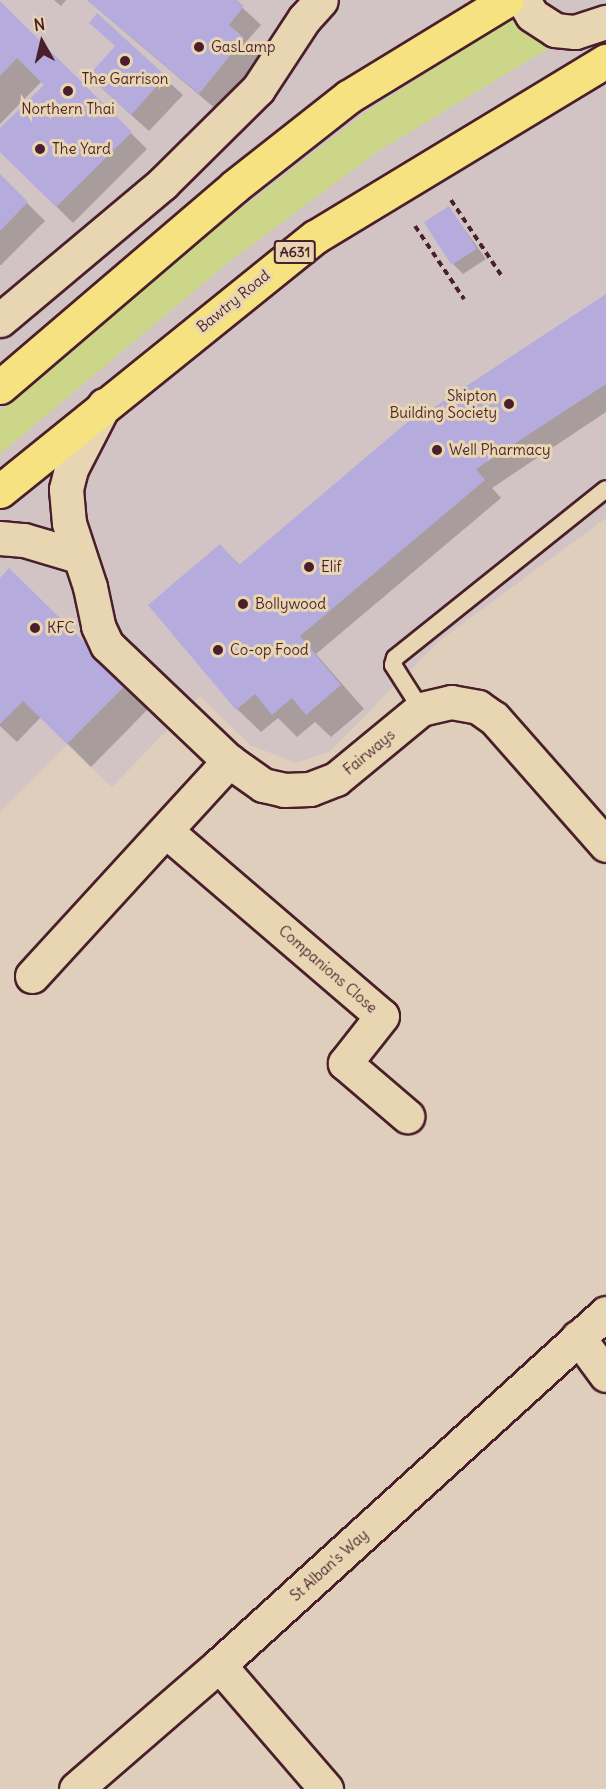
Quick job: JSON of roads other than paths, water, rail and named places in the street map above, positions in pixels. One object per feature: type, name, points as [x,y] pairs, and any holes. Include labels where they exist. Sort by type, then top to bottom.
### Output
[{"type":"main road","points":[[0,387],[235,186],[348,97],[507,0]]},
{"type":"main road","name":"Bawtry Road","points":[[0,491],[315,237],[606,61]]},
{"type":"street","points":[[523,0],[532,15],[555,30],[575,32],[606,22]]},
{"type":"street","points":[[0,320],[162,184],[258,89],[303,6]]},
{"type":"street","name":"Fairways","points":[[104,405],[71,469],[66,489],[78,556],[87,573],[107,645],[229,761],[263,785],[284,790],[310,789],[336,779],[421,709],[451,702],[478,707],[494,718],[606,845]]},
{"type":"street","points":[[0,538],[78,556]]},
{"type":"street","points":[[32,976],[229,761]]},
{"type":"street","name":"Companions Close","points":[[166,831],[382,1016],[345,1063],[407,1116]]},
{"type":"street","name":"St Alban's Way","points":[[76,1789],[219,1665],[606,1313]]},
{"type":"street","points":[[578,1337],[606,1375]]},
{"type":"street","points":[[219,1665],[326,1789]]},
{"type":"lane","points":[[421,709],[393,665],[395,658],[606,489]]},
{"type":"place","name":"GasLamp","points":[[199,47]]},
{"type":"place","name":"The Garrison","points":[[125,61]]},
{"type":"place","name":"Northern Thai","points":[[68,91]]},
{"type":"place","name":"The Yard","points":[[40,149]]},
{"type":"place","name":"Skipton Building Society","points":[[509,404]]},
{"type":"place","name":"Well Pharmacy","points":[[437,450]]},
{"type":"place","name":"Elif","points":[[309,567]]},
{"type":"place","name":"Bollywood","points":[[243,604]]},
{"type":"place","name":"KFC","points":[[35,628]]},
{"type":"place","name":"Co-op Food","points":[[218,650]]}]
